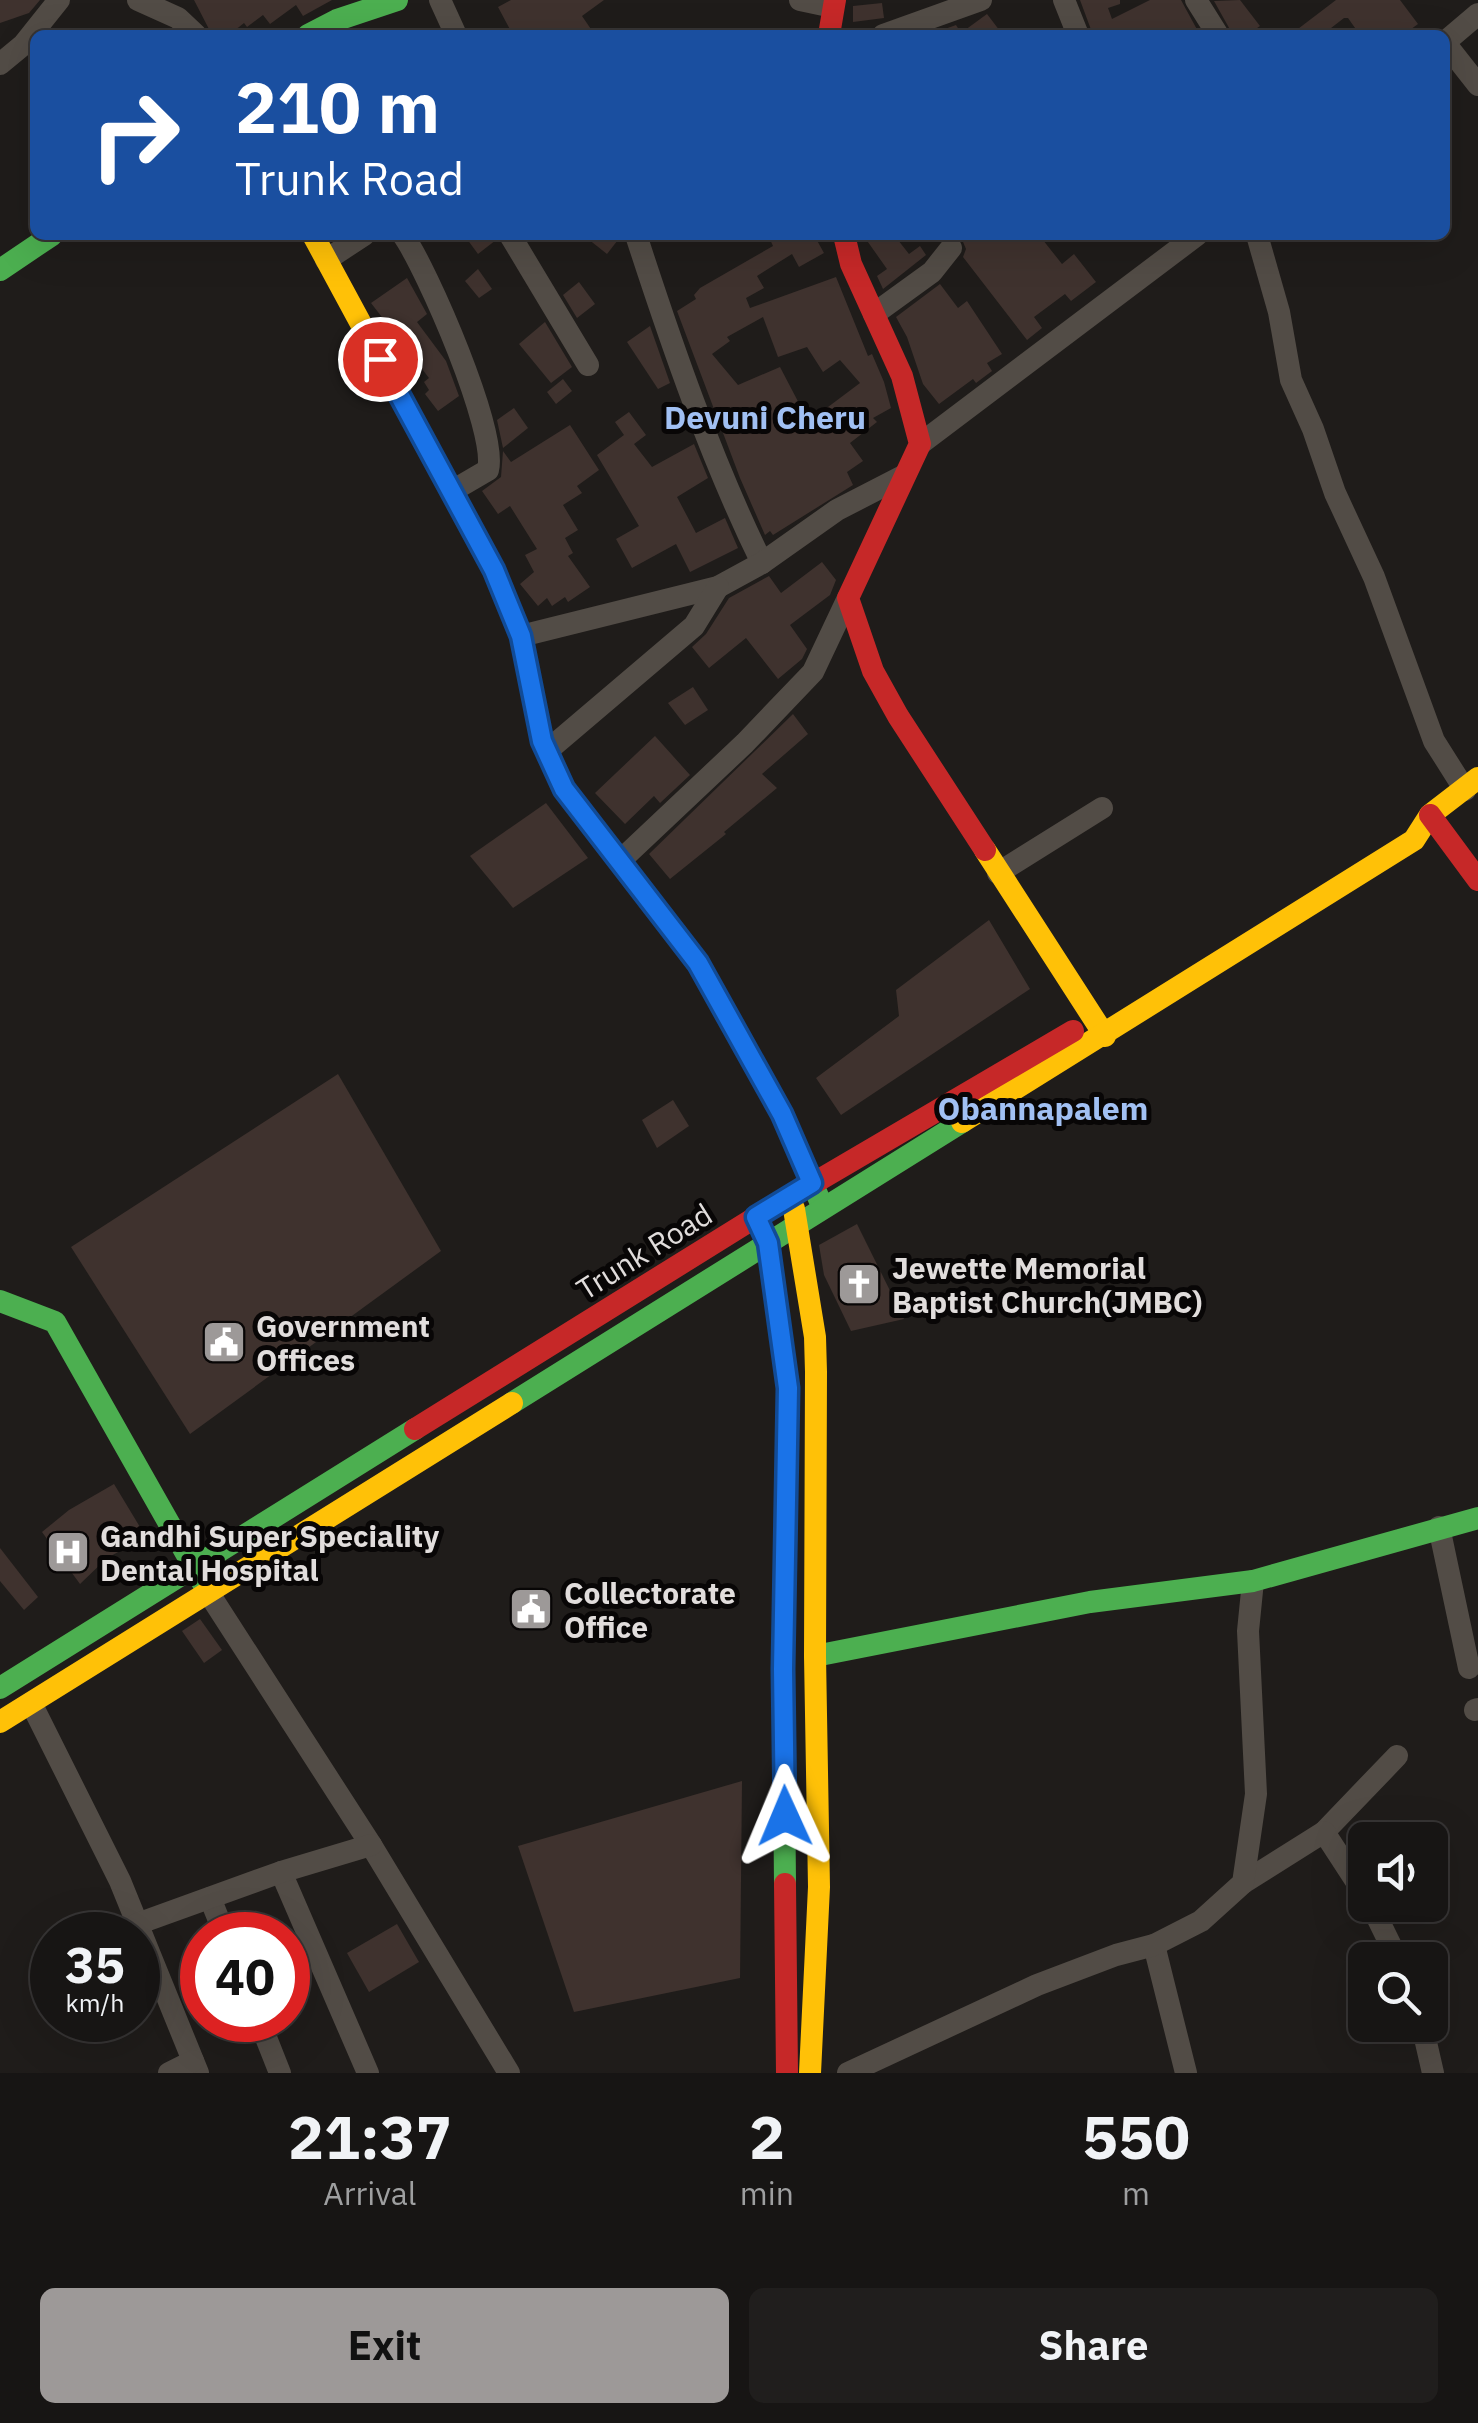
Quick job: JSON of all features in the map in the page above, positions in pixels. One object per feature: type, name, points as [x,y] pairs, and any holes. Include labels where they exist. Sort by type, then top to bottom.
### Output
[{"type":"street","points":[[36,30],[60,0]]},
{"type":"street","points":[[138,0],[176,9],[192,30]]},
{"type":"street","points":[[343,28],[396,0]]},
{"type":"street","points":[[440,0],[454,30]]},
{"type":"street","points":[[800,0],[834,4],[829,30]]},
{"type":"street","points":[[897,30],[981,0]]},
{"type":"street","points":[[1064,0],[1076,30]]},
{"type":"street","points":[[1196,0],[1215,30]]},
{"type":"street","points":[[1450,38],[1478,14]]},
{"type":"street","points":[[0,64],[30,38]]},
{"type":"street","points":[[1450,49],[1478,85]]},
{"type":"street","points":[[0,270],[45,240]]},
{"type":"street","points":[[316,240],[494,570],[521,636],[547,751],[564,789],[698,963],[782,1114],[823,1208]]},
{"type":"street","points":[[326,260],[356,240]]},
{"type":"street","points":[[405,240],[477,396],[486,431],[488,470],[452,491]]},
{"type":"street","points":[[513,240],[588,364]]},
{"type":"street","points":[[638,240],[662,316],[741,521],[762,564]]},
{"type":"street","points":[[845,240],[851,264],[902,376],[920,444]]},
{"type":"street","points":[[621,860],[745,743],[813,672],[920,444],[1190,240]]},
{"type":"street","points":[[1258,240],[1279,312],[1290,380],[1313,429],[1334,493],[1374,577],[1434,741],[1471,784]]},
{"type":"street","points":[[874,314],[932,272],[951,248]]},
{"type":"street","points":[[521,636],[718,587],[762,564],[837,510],[903,476]]},
{"type":"street","points":[[547,751],[694,626],[718,587]]},
{"type":"street","points":[[0,1722],[768,1243],[1099,1028],[873,671],[848,598]]},
{"type":"street","name":"Trunk Road","points":[[0,1688],[790,1196],[1099,1028],[1405,826],[1430,815],[1471,784]]},
{"type":"street","points":[[998,873],[1102,808]]},
{"type":"street","points":[[1430,815],[1478,880]]},
{"type":"street","points":[[790,1196],[798,1224],[816,1354],[819,1887],[810,2073]]},
{"type":"street","points":[[756,1217],[768,1243],[788,1388],[783,1669],[787,2073]]},
{"type":"street","points":[[0,1301],[55,1322],[193,1569],[371,1845],[510,2073]]},
{"type":"street","points":[[815,1656],[1090,1602],[1253,1581],[1478,1518]]},
{"type":"street","points":[[1440,1527],[1469,1668]]},
{"type":"street","points":[[1243,1883],[1256,1794],[1248,1631],[1253,1581]]},
{"type":"street","points":[[31,1702],[133,1912]]},
{"type":"street","points":[[848,2073],[1037,1985],[1154,1945],[1200,1921],[1243,1883],[1324,1832],[1397,1756]]},
{"type":"street","points":[[1324,1832],[1348,1869]]},
{"type":"street","points":[[160,1916],[281,1872],[371,1845]]},
{"type":"street","points":[[281,1872],[368,2073]]},
{"type":"street","points":[[210,1898],[216,1912]]},
{"type":"street","points":[[1154,1945],[1186,2073]]},
{"type":"street","points":[[160,1979],[195,2067],[169,2073]]},
{"type":"street","points":[[268,2042],[280,2073]]},
{"type":"street","points":[[1426,2042],[1433,2073]]},
{"type":"building","points":[[0,0],[40,0],[29,13],[0,23]]},
{"type":"building","points":[[194,0],[332,0],[303,16],[296,5],[270,24],[263,15],[247,27],[244,23],[235,30],[209,30]]},
{"type":"building","points":[[511,0],[604,0],[582,16],[592,30],[510,30],[498,7]]},
{"type":"building","points":[[1080,0],[1120,0],[1120,4],[1108,8],[1112,19],[1150,0],[1181,0],[1197,30],[1091,30]]},
{"type":"building","points":[[1240,0],[1260,26],[1254,30],[1230,30],[1214,1]]},
{"type":"building","points":[[1336,0],[1400,0],[1418,24],[1410,30],[1356,30],[1344,18],[1328,30],[1297,30]]},
{"type":"building","points":[[882,3],[884,18],[853,22],[853,6]]},
{"type":"building","points":[[987,14],[999,30],[965,30]]},
{"type":"building","points":[[468,240],[496,240],[478,254]]},
{"type":"building","points":[[589,240],[618,240],[607,254]]},
{"type":"building","points":[[770,240],[817,240],[824,253],[799,267],[792,254],[757,276],[764,288],[746,298],[750,308],[836,277],[868,356],[872,354],[884,382],[891,408],[873,418],[877,422],[850,443],[863,461],[847,472],[853,485],[773,535],[770,531],[765,535],[740,478],[677,311],[696,299],[694,295],[773,246]],"holes":[[[763,317],[778,357],[807,347],[823,372],[840,360],[860,383],[816,416],[808,407],[803,411],[780,367],[738,385],[712,354],[730,341],[727,337]]]},
{"type":"building","points":[[867,240],[898,240],[909,254],[920,246],[926,255],[883,289],[877,276],[887,269]]},
{"type":"building","points":[[962,240],[1043,240],[1062,264],[1074,254],[1096,282],[1071,301],[1065,294],[1034,317],[1042,328],[1027,340],[963,257],[966,249]]},
{"type":"building","points":[[478,269],[492,289],[479,298],[465,281]]},
{"type":"building","points":[[407,278],[427,314],[417,322],[446,361],[459,396],[438,411],[425,394],[429,390],[424,382],[429,378],[371,303]]},
{"type":"building","points":[[579,282],[595,304],[577,318],[563,295]]},
{"type":"building","points":[[940,284],[958,308],[967,301],[1002,354],[987,363],[992,371],[976,383],[973,379],[939,404],[923,384],[896,317]]},
{"type":"building","points":[[545,322],[572,367],[551,383],[519,344]]},
{"type":"building","points":[[650,326],[670,383],[658,389],[627,342]]},
{"type":"building","points":[[563,379],[572,391],[556,404],[547,392]]},
{"type":"building","points":[[514,408],[528,428],[503,448],[497,420]]},
{"type":"building","points":[[629,412],[646,435],[634,444],[652,467],[694,444],[708,478],[677,497],[696,533],[725,518],[738,548],[690,572],[676,544],[632,568],[616,539],[639,526],[597,455],[624,435],[615,422]]},
{"type":"building","points":[[570,425],[599,470],[577,486],[582,493],[563,505],[578,530],[565,538],[573,553],[568,556],[590,587],[568,602],[565,597],[552,606],[547,598],[538,606],[520,584],[534,572],[525,555],[537,549],[510,506],[498,514],[482,491],[501,477],[503,451],[511,462]]},
{"type":"building","points":[[822,562],[836,580],[830,595],[790,625],[807,649],[802,659],[778,679],[746,638],[709,668],[692,647],[706,634],[729,598],[769,576],[781,593]]},
{"type":"building","points":[[693,687],[708,710],[685,725],[668,703]]},
{"type":"building","points":[[793,714],[808,734],[762,774],[777,788],[670,879],[649,854]]},
{"type":"building","points":[[655,736],[690,775],[660,803],[654,796],[625,824],[595,793]]},
{"type":"building","points":[[546,803],[588,858],[513,908],[470,856]]},
{"type":"building","points":[[989,920],[1030,989],[841,1115],[816,1078],[899,1016],[896,990]]},
{"type":"building","name":"Government Offices","points":[[338,1074],[441,1251],[190,1434],[71,1247]]},
{"type":"building","points":[[673,1100],[689,1126],[657,1148],[642,1120]]},
{"type":"building","points":[[857,1224],[904,1319],[851,1331],[824,1275],[819,1245]]},
{"type":"building","points":[[114,1484],[146,1537],[107,1558],[80,1584],[42,1532],[69,1510]]},
{"type":"building","points":[[0,1548],[38,1597],[24,1610],[0,1581]]},
{"type":"building","points":[[200,1619],[222,1650],[204,1663],[182,1631]]},
{"type":"building","points":[[742,1781],[740,1978],[574,2012],[518,1846]]},
{"type":"building","points":[[397,1924],[419,1962],[369,1992],[347,1953]]},
{"type":"traffic: fast","points":[[318,30],[397,0]]},
{"type":"traffic: fast","points":[[0,270],[45,240]]},
{"type":"traffic: fast","points":[[635,881],[698,963],[782,1114],[820,1201]]},
{"type":"traffic: fast","points":[[512,1403],[962,1122]]},
{"type":"traffic: fast","points":[[762,1229],[768,1243],[788,1388],[783,1669],[785,1884]]},
{"type":"traffic: fast","points":[[0,1301],[55,1322],[204,1585]]},
{"type":"traffic: fast","points":[[0,1688],[415,1429]]},
{"type":"traffic: fast","points":[[815,1656],[1090,1602],[1253,1581],[1478,1518]]},
{"type":"traffic: slow","points":[[316,240],[494,570],[521,636],[542,741],[564,789],[635,881]]},
{"type":"traffic: slow","points":[[962,1122],[1414,840],[1430,815],[1478,778]]},
{"type":"traffic: slow","points":[[985,850],[1105,1036]]},
{"type":"traffic: slow","points":[[794,1209],[815,1337],[816,1372],[819,1887],[810,2073]]},
{"type":"traffic: slow","points":[[0,1722],[512,1403]]},
{"type":"traffic: jam","points":[[830,30],[835,0]]},
{"type":"traffic: jam","points":[[845,240],[851,264],[902,376],[920,444],[848,598],[873,671],[985,850]]},
{"type":"traffic: jam","points":[[1430,815],[1478,880]]},
{"type":"traffic: jam","points":[[415,1429],[756,1217],[1073,1031]]},
{"type":"traffic: jam","points":[[785,1884],[787,2073]]},
{"type":"place","name":"Jewette Memorial Baptist Church(JMBC)","points":[[859,1284]]},
{"type":"place","name":"Government Offices","points":[[224,1342]]},
{"type":"place","name":"Gandhi Super Speciality Dental Hospital","points":[[68,1552]]},
{"type":"place","name":"Collectorate Office","points":[[531,1609]]},
{"type":"district","name":"Devuni Cheru","points":[[765,417]]},
{"type":"district","name":"Obannapalem","points":[[1043,1108]]},
{"type":"route","points":[[380,359],[494,570],[521,636],[542,741],[564,789],[698,963],[782,1114],[812,1183],[756,1217],[768,1243],[788,1388],[783,1669],[785,1816]]}]
